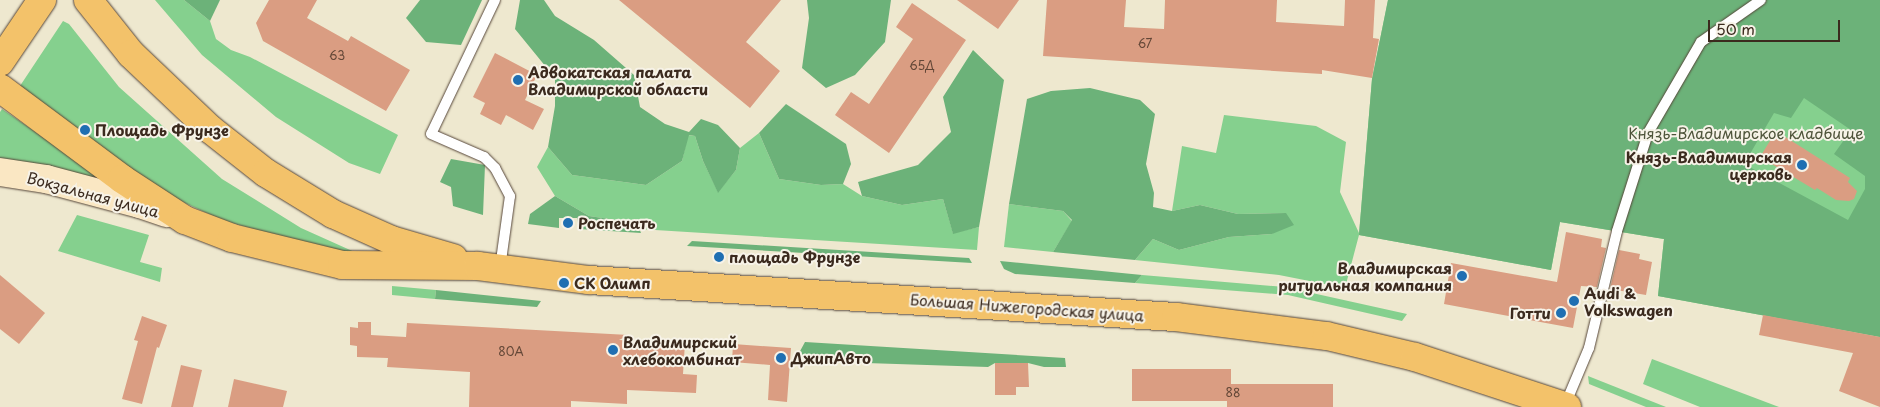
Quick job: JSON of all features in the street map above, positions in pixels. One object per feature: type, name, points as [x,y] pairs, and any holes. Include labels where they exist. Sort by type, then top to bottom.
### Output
[{"type":"main road","points":[[0,62],[42,0]]},
{"type":"main road","name":"Большая Нижегородская улица","points":[[88,0],[131,54],[210,130],[266,173],[333,214],[390,240],[489,267]]},
{"type":"main road","name":"Большая Нижегородская улица","points":[[0,88],[122,179],[185,220],[232,238],[342,265],[489,267],[589,280],[1176,317],[1308,334],[1415,357],[1565,407]]},
{"type":"main road","name":"Вокзальная улица","points":[[0,172],[46,179],[131,201],[185,220]]},
{"type":"lane","points":[[489,267],[510,196],[495,168],[484,157],[431,134],[495,0]]},
{"type":"lane","points":[[1565,407],[1589,348],[1617,231],[1648,132],[1700,42],[1760,0]]},
{"type":"green space","points":[[155,0],[184,0],[210,21],[216,39],[231,50],[250,57],[398,135],[380,174],[349,163],[276,117],[202,55]]},
{"type":"green space","points":[[184,0],[220,0],[210,21]]},
{"type":"green space","points":[[420,0],[482,0],[461,45],[426,42],[406,18]]},
{"type":"green space","points":[[520,0],[544,0],[555,16],[594,40],[634,75],[640,107],[665,124],[689,132],[701,119],[718,125],[740,148],[736,170],[718,193],[703,161],[695,136],[689,135],[682,161],[646,185],[572,175],[548,147],[555,106],[555,78],[515,29]]},
{"type":"green space","points":[[807,0],[891,0],[885,42],[855,75],[826,88],[802,68],[809,18]]},
{"type":"green space","name":"Князь-Владимирское кладбище","points":[[1388,0],[1880,0],[1880,337],[1658,296],[1664,239],[1560,222],[1551,270],[1359,235],[1345,288],[1279,275],[1135,260],[1153,239],[1179,250],[1229,237],[1272,234],[1286,213],[1238,214],[1200,205],[1172,211],[1182,146],[1216,153],[1224,115],[1316,126],[1346,142],[1340,192],[1359,233],[1372,79]]},
{"type":"green space","name":"Князь-Владимирское кладбище","points":[[1388,0],[1880,0],[1880,337],[1658,296],[1664,239],[1560,222],[1551,270],[1359,235],[1372,79]],"holes":[[[1804,98],[1851,130],[1834,154],[1865,176],[1865,189],[1848,220],[1744,164],[1774,113],[1791,118]]]},
{"type":"green space","points":[[63,21],[69,24],[119,87],[222,179],[301,228],[359,254],[358,260],[222,220],[185,203],[149,183],[16,92]]},
{"type":"green space","points":[[973,50],[1004,80],[979,227],[953,234],[943,199],[902,205],[862,196],[858,182],[918,165],[951,132],[943,97]]},
{"type":"green space","points":[[1090,88],[1140,100],[1155,114],[1146,164],[1154,193],[1153,207],[1172,211],[1200,205],[1238,214],[1286,213],[1294,225],[1272,234],[1229,237],[1179,250],[1153,239],[1135,260],[1053,252],[1072,220],[1063,211],[1009,204],[1027,99],[1051,91]]},
{"type":"green space","points":[[786,104],[846,144],[851,164],[843,184],[821,185],[779,179],[759,133]]},
{"type":"green space","points":[[2,109],[107,181],[0,164],[0,112]]},
{"type":"green space","points":[[759,133],[779,179],[821,185],[843,184],[862,196],[902,205],[943,199],[953,233],[979,227],[977,250],[639,229],[636,223],[589,216],[555,196],[537,167],[548,147],[572,175],[646,185],[682,161],[688,135],[695,136],[703,161],[718,192],[736,170],[740,148]]},
{"type":"green space","points":[[451,159],[485,165],[483,215],[453,206],[451,187],[440,182]]},
{"type":"green space","points":[[555,196],[589,216],[637,223],[641,233],[579,229],[577,218],[559,218],[559,228],[528,224],[530,214]]},
{"type":"green space","points":[[1009,204],[1063,211],[1072,221],[1053,252],[1004,247]]},
{"type":"green space","points":[[77,215],[149,235],[140,262],[162,268],[160,282],[58,251]]},
{"type":"green space","points":[[692,241],[969,258],[972,263],[687,246]]},
{"type":"green space","points":[[1000,261],[1142,275],[1135,283],[1015,274],[1004,269]]},
{"type":"green space","points":[[1142,275],[1285,287],[1407,314],[1402,321],[1288,295],[1135,283]]},
{"type":"green space","points":[[392,286],[436,290],[435,299],[392,295]]},
{"type":"green space","points":[[436,290],[541,301],[537,307],[435,299]]},
{"type":"green space","points":[[805,342],[1065,358],[1066,367],[1044,367],[1028,363],[995,363],[988,367],[805,361],[799,353]]},
{"type":"green space","points":[[1652,359],[1779,407],[1700,407],[1643,384]]},
{"type":"green space","points":[[1588,376],[1666,407],[1646,407],[1589,384]]},
{"type":"building","points":[[269,0],[317,0],[307,18],[348,41],[351,36],[410,70],[386,111],[263,41],[256,23]]},
{"type":"building","points":[[619,0],[781,0],[746,42],[780,71],[750,108]]},
{"type":"building","points":[[957,0],[1019,0],[998,29]]},
{"type":"building","points":[[1047,0],[1126,0],[1124,27],[1164,29],[1165,0],[1277,0],[1276,22],[1344,26],[1345,0],[1375,0],[1373,38],[1379,39],[1372,78],[1322,70],[1322,74],[1043,56]]},
{"type":"building","points":[[912,3],[966,40],[889,153],[835,115],[851,92],[869,104],[913,39],[896,27]]},
{"type":"building","points":[[495,53],[537,75],[525,100],[544,109],[533,130],[506,115],[501,125],[480,114],[485,103],[473,97]]},
{"type":"building","name":"Князь-Владимирская церковь","points":[[1776,131],[1850,178],[1848,182],[1857,191],[1854,199],[1849,201],[1836,200],[1817,188],[1815,190],[1760,157]]},
{"type":"building","points":[[1566,232],[1602,239],[1601,247],[1606,248],[1597,287],[1581,286],[1573,328],[1444,304],[1451,263],[1557,282]]},
{"type":"building","points":[[1619,250],[1640,254],[1639,259],[1652,262],[1646,295],[1610,289]]},
{"type":"building","points":[[0,275],[45,313],[19,344],[0,329]]},
{"type":"building","points":[[1763,315],[1880,337],[1880,407],[1839,391],[1853,353],[1759,335]]},
{"type":"building","points":[[142,316],[167,325],[159,348],[157,347],[142,404],[122,399],[138,341],[134,340]]},
{"type":"building","points":[[358,322],[371,322],[371,335],[406,337],[407,323],[629,335],[619,340],[685,343],[683,374],[697,375],[696,393],[627,390],[627,404],[571,401],[571,407],[469,407],[470,372],[387,367],[388,358],[357,357],[357,346],[350,345],[350,327],[358,328]]},
{"type":"building","points":[[733,344],[791,348],[787,402],[768,400],[770,365],[732,362]]},
{"type":"building","points":[[995,363],[1028,363],[1029,387],[1016,387],[1016,395],[995,395]]},
{"type":"building","points":[[181,365],[202,370],[193,407],[171,407]]},
{"type":"building","points":[[1132,369],[1231,369],[1231,384],[1333,384],[1333,407],[1227,407],[1227,401],[1132,401]]},
{"type":"building","points":[[234,379],[287,391],[283,407],[228,407]]},
{"type":"place","name":"Адвокатская палата Владимирской области","points":[[518,80]]},
{"type":"place","name":"Площадь Фрунзе","points":[[85,130]]},
{"type":"place","name":"Князь-Владимирская церковь","points":[[1802,165]]},
{"type":"place","name":"Роспечать","points":[[568,223]]},
{"type":"place","name":"площадь Фрунзе","points":[[719,257]]},
{"type":"place","name":"Владимирская ритуальная компания","points":[[1462,276]]},
{"type":"place","name":"СК Олимп","points":[[564,283]]},
{"type":"place","name":"Audi & Volkswagen","points":[[1574,301]]},
{"type":"place","name":"Готти","points":[[1561,313]]},
{"type":"place","name":"Владимирский хлебокомбинат","points":[[613,350]]},
{"type":"place","name":"ДжипАвто","points":[[781,358]]}]
